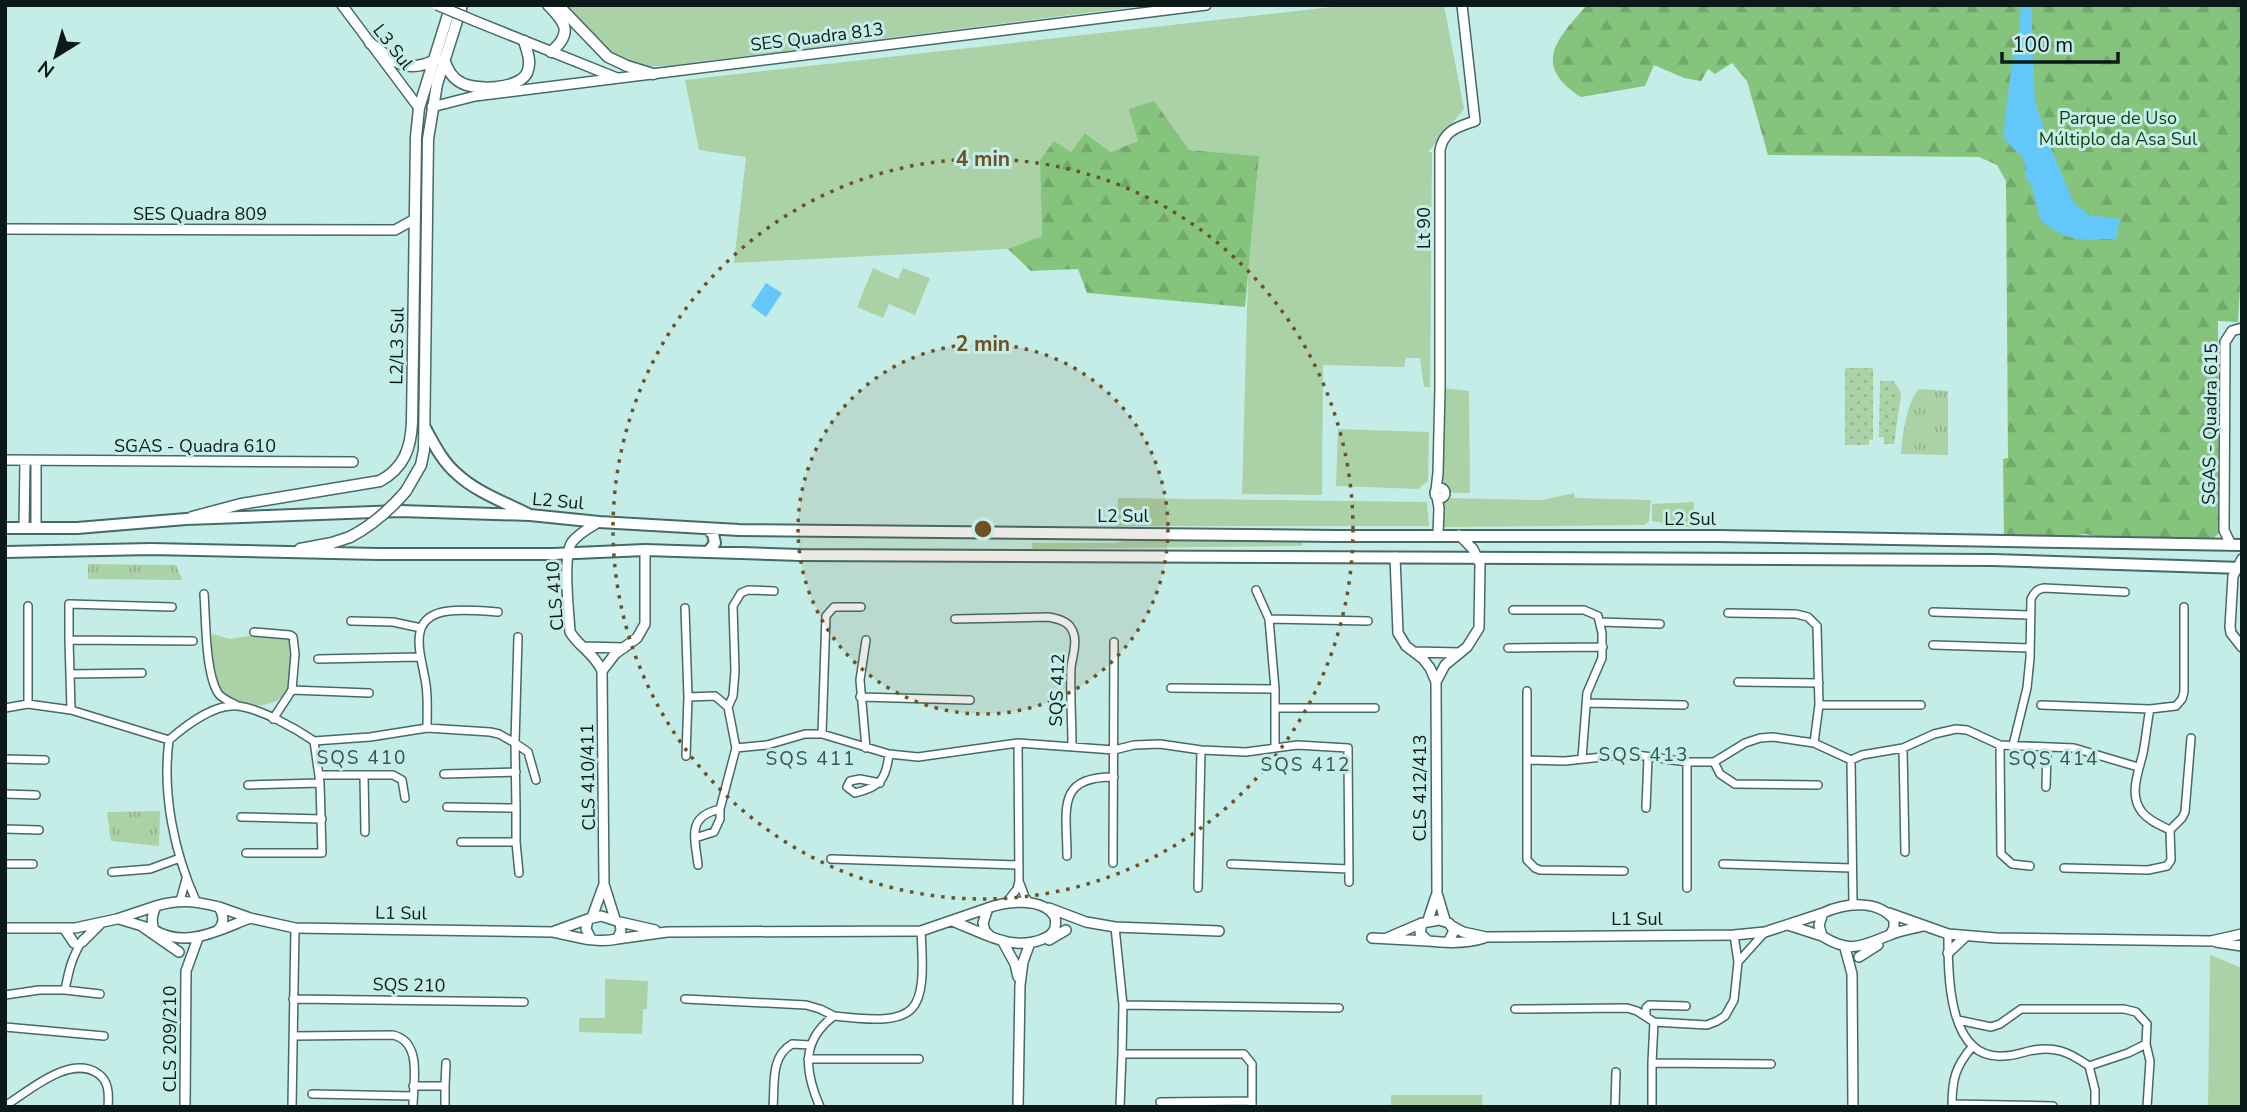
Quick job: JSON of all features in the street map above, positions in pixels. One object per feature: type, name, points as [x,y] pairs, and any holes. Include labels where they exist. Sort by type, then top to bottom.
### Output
[{"type":"main road","name":"L2/L3 Sul","points":[[275,551],[312,547],[349,537],[369,528],[386,514],[406,491],[421,465],[425,450],[428,152],[432,107],[451,5]]},
{"type":"main road","name":"L2/L3 Sul","points":[[186,519],[241,504],[380,481],[392,475],[407,453],[412,422],[416,137],[419,108],[462,5]]},
{"type":"main road","points":[[548,5],[562,20],[565,28],[560,44],[551,52]]},
{"type":"main road","points":[[558,5],[608,57],[653,74]]},
{"type":"main road","points":[[370,43],[408,67],[440,60],[462,84],[482,88],[517,82],[527,72],[528,52],[524,41]]},
{"type":"main road","points":[[425,428],[443,459],[457,474],[474,487],[530,515]]},
{"type":"main road","name":"L2 Sul","points":[[5,528],[77,528],[186,519],[367,512],[530,515],[738,530],[1311,536],[1718,536],[2236,545]]},
{"type":"main road","points":[[708,529],[713,534],[715,543],[708,552]]},
{"type":"main road","points":[[733,553],[729,540],[738,530]]},
{"type":"main road","points":[[1007,555],[1014,550],[1015,544],[1008,532]]},
{"type":"main road","points":[[1036,533],[1031,545],[1038,555]]},
{"type":"main road","points":[[1311,536],[1316,546],[1312,556]]},
{"type":"main road","points":[[1335,557],[1330,547],[1336,536]]},
{"type":"main road","points":[[1544,558],[1549,547],[1546,536]]},
{"type":"main road","points":[[1568,537],[1564,547],[1569,558]]},
{"type":"main road","points":[[2172,566],[2168,560],[2173,545]]},
{"type":"main road","points":[[5,552],[151,549],[377,554],[645,551],[1993,560],[2172,566],[2240,565]]},
{"type":"street","name":"L3 Sul","points":[[342,5],[419,108]]},
{"type":"street","points":[[353,5],[356,25]]},
{"type":"street","points":[[437,5],[618,79]]},
{"type":"street","name":"SES Quadra 813","points":[[432,107],[475,96],[1206,5]]},
{"type":"street","name":"Lt 90","points":[[1438,535],[1440,150],[1446,134],[1475,121],[1462,5]]},
{"type":"street","name":"SES Quadra 809","points":[[5,229],[395,230],[415,219]]},
{"type":"street","points":[[395,230],[414,242]]},
{"type":"street","name":"SGAS - Quadra 615","points":[[2215,545],[2224,530],[2225,342],[2232,331],[2242,328]]},
{"type":"street","name":"SGAS - Quadra 610","points":[[5,460],[353,462]]},
{"type":"street","points":[[26,461],[30,527]]},
{"type":"street","points":[[30,527],[36,461]]},
{"type":"street","name":"CLS 410","points":[[599,522],[577,536],[567,552],[570,632],[596,659],[602,671]]},
{"type":"street","name":"SGAS - Quadra 615","points":[[2224,530],[2236,545]]},
{"type":"street","points":[[1436,682],[1445,665],[1467,647],[1479,628],[1478,557],[1459,535]]},
{"type":"street","points":[[602,671],[609,660],[637,638],[645,624],[645,551]]},
{"type":"street","points":[[1395,557],[1398,633],[1412,652],[1430,668],[1436,682]]},
{"type":"street","points":[[2240,565],[2230,627],[2242,647]]},
{"type":"street","points":[[2013,745],[2027,688],[2031,599],[2039,589],[2125,592]]},
{"type":"street","points":[[695,838],[714,832],[720,819],[720,809],[736,748],[728,707],[734,689],[733,606],[741,593],[748,590],[774,591]]},
{"type":"street","points":[[1255,590],[1269,619],[1276,708],[1275,747]]},
{"type":"street","points":[[204,594],[213,683],[219,695],[236,705],[273,719],[314,741],[370,737],[426,728],[499,734],[528,752],[536,780]]},
{"type":"street","points":[[71,710],[69,604],[172,607]]},
{"type":"street","points":[[28,606],[28,704]]},
{"type":"street","points":[[822,734],[826,616],[834,607],[861,607]]},
{"type":"street","points":[[2041,705],[2150,709],[2176,706],[2183,696],[2184,607]]},
{"type":"street","points":[[685,608],[688,696],[686,755]]},
{"type":"street","points":[[1513,610],[1584,610],[1598,616],[1601,622],[1603,647],[1599,668],[1589,685],[1582,758]]},
{"type":"street","points":[[426,728],[427,698],[419,657],[421,628],[436,614],[448,611],[498,611]]},
{"type":"street","points":[[1933,612],[2030,615]]},
{"type":"street","points":[[1728,613],[1796,614],[1812,620],[1818,629],[1819,705],[1814,743]]},
{"type":"street","name":"SQS 412","points":[[955,619],[1048,617],[1061,619],[1068,624],[1074,633],[1075,644],[1072,667],[1072,746]]},
{"type":"street","points":[[1269,619],[1368,621]]},
{"type":"street","points":[[351,621],[393,622],[421,628]]},
{"type":"street","points":[[1601,622],[1660,624]]},
{"type":"street","points":[[254,632],[293,637],[295,654],[292,690],[273,719]]},
{"type":"street","points":[[518,637],[515,743],[519,873]]},
{"type":"street","points":[[69,640],[193,640]]},
{"type":"street","points":[[866,640],[860,697],[866,748]]},
{"type":"street","points":[[1113,863],[1114,642]]},
{"type":"street","points":[[1933,645],[2030,648]]},
{"type":"street","points":[[582,646],[624,648]]},
{"type":"street","points":[[1508,648],[1603,647]]},
{"type":"street","points":[[1412,652],[1459,653]]},
{"type":"street","points":[[318,659],[419,657]]},
{"type":"street","name":"CLS 410/411","points":[[602,671],[604,884],[617,920]]},
{"type":"street","points":[[70,674],[142,673]]},
{"type":"street","name":"CLS 412/413","points":[[1436,682],[1437,893],[1448,923]]},
{"type":"street","points":[[1738,682],[1819,683]]},
{"type":"street","points":[[1171,688],[1275,689]]},
{"type":"street","points":[[292,690],[369,693]]},
{"type":"street","points":[[1527,691],[1527,860],[1541,870],[1624,872]]},
{"type":"street","points":[[688,696],[715,696],[728,707]]},
{"type":"street","points":[[860,697],[970,700]]},
{"type":"street","points":[[5,708],[28,704],[71,710],[169,740]]},
{"type":"street","points":[[1587,704],[1684,705]]},
{"type":"street","points":[[197,901],[180,858],[169,807],[166,764],[169,740],[200,718],[236,705]]},
{"type":"street","points":[[1819,705],[1921,705]]},
{"type":"street","points":[[1276,708],[1376,708]]},
{"type":"street","points":[[2150,709],[2138,767],[2136,801],[2141,811],[2170,830]]},
{"type":"street","points":[[1527,761],[1565,761],[1630,754],[1687,762],[1714,762],[1738,747],[1760,738],[1773,737],[1814,743],[1851,760],[1874,752],[1903,748],[1934,734],[1956,729],[1967,730],[2000,745],[2074,748],[2138,767]]},
{"type":"street","points":[[736,748],[767,746],[806,734],[822,734],[889,754],[918,757],[1018,743],[1019,881],[1031,904]]},
{"type":"street","points":[[2064,868],[2160,869],[2167,866],[2171,860],[2170,830],[2185,812],[2191,738]]},
{"type":"street","points":[[246,853],[322,853],[320,779],[314,741]]},
{"type":"street","name":"SQS 412","points":[[1018,743],[1114,750],[1134,745],[1160,744],[1201,750],[1246,752],[1297,745],[1348,748],[1349,882]]},
{"type":"street","points":[[2000,745],[2001,854],[2012,864],[2030,866]]},
{"type":"street","points":[[2046,787],[2047,747]]},
{"type":"street","points":[[1903,748],[1906,852]]},
{"type":"street","points":[[1198,888],[1201,750]]},
{"type":"street","points":[[880,783],[885,776],[889,754]]},
{"type":"street","points":[[1646,808],[1648,757]]},
{"type":"street","points":[[5,759],[45,760]]},
{"type":"street","points":[[1851,760],[1853,904],[1865,905],[1948,934],[1966,936],[2211,941],[2242,946]]},
{"type":"street","points":[[1687,762],[1687,888]]},
{"type":"street","points":[[1714,762],[1720,774],[1735,784],[1818,785]]},
{"type":"street","points":[[444,774],[516,772]]},
{"type":"street","points":[[364,775],[365,832]]},
{"type":"street","points":[[248,785],[393,775],[398,777],[403,785],[404,798]]},
{"type":"street","points":[[1067,856],[1067,802],[1070,793],[1075,786],[1086,780],[1114,777]]},
{"type":"street","points":[[5,794],[36,795]]},
{"type":"street","points":[[447,807],[516,808]]},
{"type":"street","points":[[698,865],[696,823],[705,812],[720,809]]},
{"type":"street","points":[[241,817],[322,819]]},
{"type":"street","points":[[5,829],[39,830]]},
{"type":"street","points":[[461,842],[516,842]]},
{"type":"street","points":[[113,872],[150,869],[180,858]]},
{"type":"street","points":[[831,859],[1018,865]]},
{"type":"street","points":[[5,864],[33,864]]},
{"type":"street","points":[[1231,864],[1349,869]]},
{"type":"street","points":[[1723,864],[1852,868]]},
{"type":"street","points":[[180,901],[186,878]]},
{"type":"street","points":[[1006,903],[1017,889],[1019,881]]},
{"type":"street","name":"CLS 410/411","points":[[590,918],[604,884]]},
{"type":"street","name":"CLS 412/413","points":[[1425,921],[1437,893]]},
{"type":"street","name":"L1 Sul","points":[[156,906],[197,901],[250,918],[295,928],[553,932],[579,938],[610,941],[617,939]]},
{"type":"street","points":[[617,939],[667,932],[920,931],[1006,903],[1031,904],[1086,922],[1115,927],[1219,931]]},
{"type":"street","name":"L1 Sul","points":[[1425,921],[1448,923],[1463,932],[1486,937],[1734,934],[1765,932],[1853,904]]},
{"type":"street","points":[[5,928],[75,928],[117,919],[156,906]]},
{"type":"street","points":[[154,930],[152,922],[156,906]]},
{"type":"street","points":[[218,930],[223,919],[219,907]]},
{"type":"street","points":[[988,908],[983,923],[985,931],[991,937]]},
{"type":"street","points":[[1047,908],[1055,917],[1056,924],[1052,935]]},
{"type":"street","points":[[1822,936],[1819,925],[1823,913]]},
{"type":"street","points":[[1889,913],[1894,920],[1890,935]]},
{"type":"street","points":[[117,919],[171,938],[198,938],[250,918]]},
{"type":"street","points":[[592,939],[586,929],[590,918],[617,920],[641,928],[667,932]]},
{"type":"street","name":"L1 Sul","points":[[553,932],[590,918]]},
{"type":"street","points":[[617,920],[621,931],[617,939]]},
{"type":"street","points":[[952,921],[1003,942],[1028,948],[1066,930]]},
{"type":"street","points":[[1385,939],[1425,921]]},
{"type":"street","points":[[1425,921],[1420,933],[1428,941]]},
{"type":"street","points":[[77,946],[101,922]]},
{"type":"street","points":[[1018,1107],[1020,985],[1028,948],[1086,922]]},
{"type":"street","points":[[1448,923],[1453,935],[1448,942]]},
{"type":"street","points":[[65,990],[77,946],[90,925]]},
{"type":"street","points":[[1788,925],[1822,936],[1846,951],[1852,974],[1853,1107]]},
{"type":"street","points":[[1811,933],[1846,951],[1925,926]]},
{"type":"street","points":[[143,927],[179,952]]},
{"type":"street","points":[[1115,927],[1123,1005],[1120,1107]]},
{"type":"street","points":[[64,928],[77,946]]},
{"type":"street","points":[[75,928],[77,946]]},
{"type":"street","points":[[292,1107],[295,928]]},
{"type":"street","points":[[685,999],[806,1005],[834,1016],[889,1020],[905,1014],[916,1004],[922,989],[920,931]]},
{"type":"street","points":[[977,931],[1010,952]]},
{"type":"street","points":[[1738,962],[1765,932]]},
{"type":"street","points":[[1858,957],[1900,932]]},
{"type":"street","points":[[579,938],[586,943],[604,945],[626,942],[647,934]]},
{"type":"street","points":[[1515,1009],[1627,1008],[1646,1015],[1654,1022],[1707,1025],[1725,1016],[1734,1000],[1738,962],[1734,934]]},
{"type":"street","points":[[1948,934],[1948,973],[1958,1020],[1972,1047],[1985,1054],[2000,1057],[2048,1048],[2064,1050],[2089,1066],[2095,1090],[2095,1107]]},
{"type":"street","points":[[2211,941],[2242,934]]},
{"type":"street","points":[[1948,953],[1966,936]]},
{"type":"street","name":"L1 Sul","points":[[1428,941],[1473,942],[1486,937]]},
{"type":"street","name":"CLS 209/210","points":[[171,938],[186,971]]},
{"type":"street","name":"CLS 209/210","points":[[185,1107],[186,971],[198,938]]},
{"type":"street","points":[[1372,938],[1428,941]]},
{"type":"street","points":[[1003,942],[1016,964],[1020,985]]},
{"type":"street","points":[[1852,974],[1863,947]]},
{"type":"street","points":[[5,995],[39,990],[100,994]]},
{"type":"street","name":"SQS 210","points":[[293,999],[524,1003]]},
{"type":"street","points":[[1123,1005],[1339,1008]]},
{"type":"street","points":[[1646,1015],[1649,1005],[1686,1006]]},
{"type":"street","points":[[1958,1020],[1991,1027],[2021,1009],[2124,1009],[2136,1012],[2147,1024],[2146,1044],[2150,1068],[2147,1107]]},
{"type":"street","points":[[820,1107],[813,1091],[808,1059],[810,1045],[822,1025],[834,1016]]},
{"type":"street","points":[[1652,1107],[1654,1022]]},
{"type":"street","points":[[5,1027],[104,1036]]},
{"type":"street","points":[[293,1036],[400,1037],[411,1048],[414,1058],[412,1107]]},
{"type":"street","points":[[773,1107],[776,1063],[780,1055],[792,1044],[810,1045]]},
{"type":"street","points":[[2089,1066],[2146,1044]]},
{"type":"street","points":[[1972,1047],[1954,1077],[1952,1105],[2053,1106]]},
{"type":"street","points":[[1122,1054],[1244,1054],[1252,1063],[1252,1104],[1160,1102]]},
{"type":"street","points":[[808,1059],[919,1059]]},
{"type":"street","points":[[445,1107],[446,1063]]},
{"type":"street","points":[[1652,1063],[1771,1064]]},
{"type":"street","points":[[5,1106],[63,1071],[84,1067],[102,1076],[107,1083],[108,1107]]},
{"type":"street","points":[[1615,1107],[1616,1072]]},
{"type":"street","points":[[413,1086],[446,1086]]},
{"type":"street","points":[[312,1094],[413,1096]]},
{"type":"green space","points":[[563,5],[1149,5],[666,66],[644,66],[616,57]]},
{"type":"green space","points":[[1349,5],[1444,5],[1464,109],[1428,152],[1432,152],[1430,387],[1424,387],[1420,358],[1406,358],[1404,367],[1323,365],[1322,495],[1242,494],[1248,273],[1259,156],[1189,150],[1138,141],[1111,152],[1086,133],[1071,152],[1054,141],[1040,160],[1042,236],[1008,249],[734,263],[746,157],[699,150],[685,80]]},
{"type":"green space","name":"Parque de Uso Múltiplo da Asa Sul","points":[[1587,5],[2242,5],[2242,253],[2238,322],[2218,321],[2219,533],[2211,541],[2119,540],[2085,534],[2052,539],[2004,538],[2003,459],[2008,458],[2006,181],[1997,165],[1979,157],[1768,155],[1747,81],[1732,63],[1715,74],[1708,69],[1701,81],[1684,78],[1654,65],[1645,86],[1581,97],[1566,85],[1557,74],[1553,63],[1554,52],[1566,29]]},
{"type":"green space","points":[[1154,101],[1189,150],[1259,156],[1245,307],[1087,293],[1078,269],[1031,271],[1008,249],[1042,236],[1040,160],[1054,141],[1071,152],[1085,133],[1111,152],[1138,141],[1129,109]]},
{"type":"green space","points":[[873,268],[898,279],[903,268],[930,278],[915,315],[889,304],[883,318],[857,307]]},
{"type":"green space","points":[[1845,368],[1873,368],[1873,440],[1869,440],[1869,445],[1845,445]]},
{"type":"green space","points":[[1880,381],[1893,381],[1901,394],[1894,444],[1884,444],[1884,437],[1879,437]]},
{"type":"green space","points":[[1440,388],[1469,391],[1470,493],[1445,490],[1438,473]]},
{"type":"green space","points":[[1920,389],[1948,391],[1948,455],[1901,454],[1909,409]]},
{"type":"green space","points":[[1338,429],[1429,432],[1428,481],[1418,489],[1336,486]]},
{"type":"green space","points":[[1574,493],[1575,498],[1651,500],[1649,521],[1644,525],[1440,527],[1445,498],[1542,500]]},
{"type":"green space","points":[[1118,498],[1427,502],[1429,526],[1116,526]]},
{"type":"green space","points":[[1694,502],[1693,528],[1652,521],[1652,504]]},
{"type":"green space","points":[[1139,539],[1300,540],[1303,545],[1033,549],[1032,546],[1032,543],[1112,543]]},
{"type":"green space","points":[[88,564],[176,565],[182,580],[88,579]]},
{"type":"green space","points":[[212,634],[230,639],[255,635],[291,637],[293,675],[284,695],[265,705],[253,705],[232,699],[223,692],[213,671]]},
{"type":"green space","points":[[160,811],[159,846],[111,841],[107,812]]},
{"type":"green space","points":[[2210,955],[2242,968],[2242,1107],[2208,1107]]},
{"type":"green space","points":[[605,979],[648,981],[647,1009],[643,1009],[642,1034],[579,1032],[579,1018],[605,1018]]},
{"type":"green space","points":[[1391,1095],[1482,1095],[1482,1107],[1391,1107]]},
{"type":"water","points":[[2021,5],[2031,5],[2035,101],[2049,144],[2074,203],[2089,215],[2120,219],[2116,239],[2068,237],[2040,220],[2022,157],[2003,138],[2011,69],[2019,36]]},
{"type":"water","points":[[766,283],[782,293],[766,317],[751,306]]},
{"type":"district","name":"SQS 413","points":[[1644,755]]},
{"type":"district","name":"SQS 410","points":[[362,758]]},
{"type":"district","name":"SQS 411","points":[[811,759]]},
{"type":"district","name":"SQS 414","points":[[2054,759]]},
{"type":"district","name":"SQS 412","points":[[1306,765]]}]
